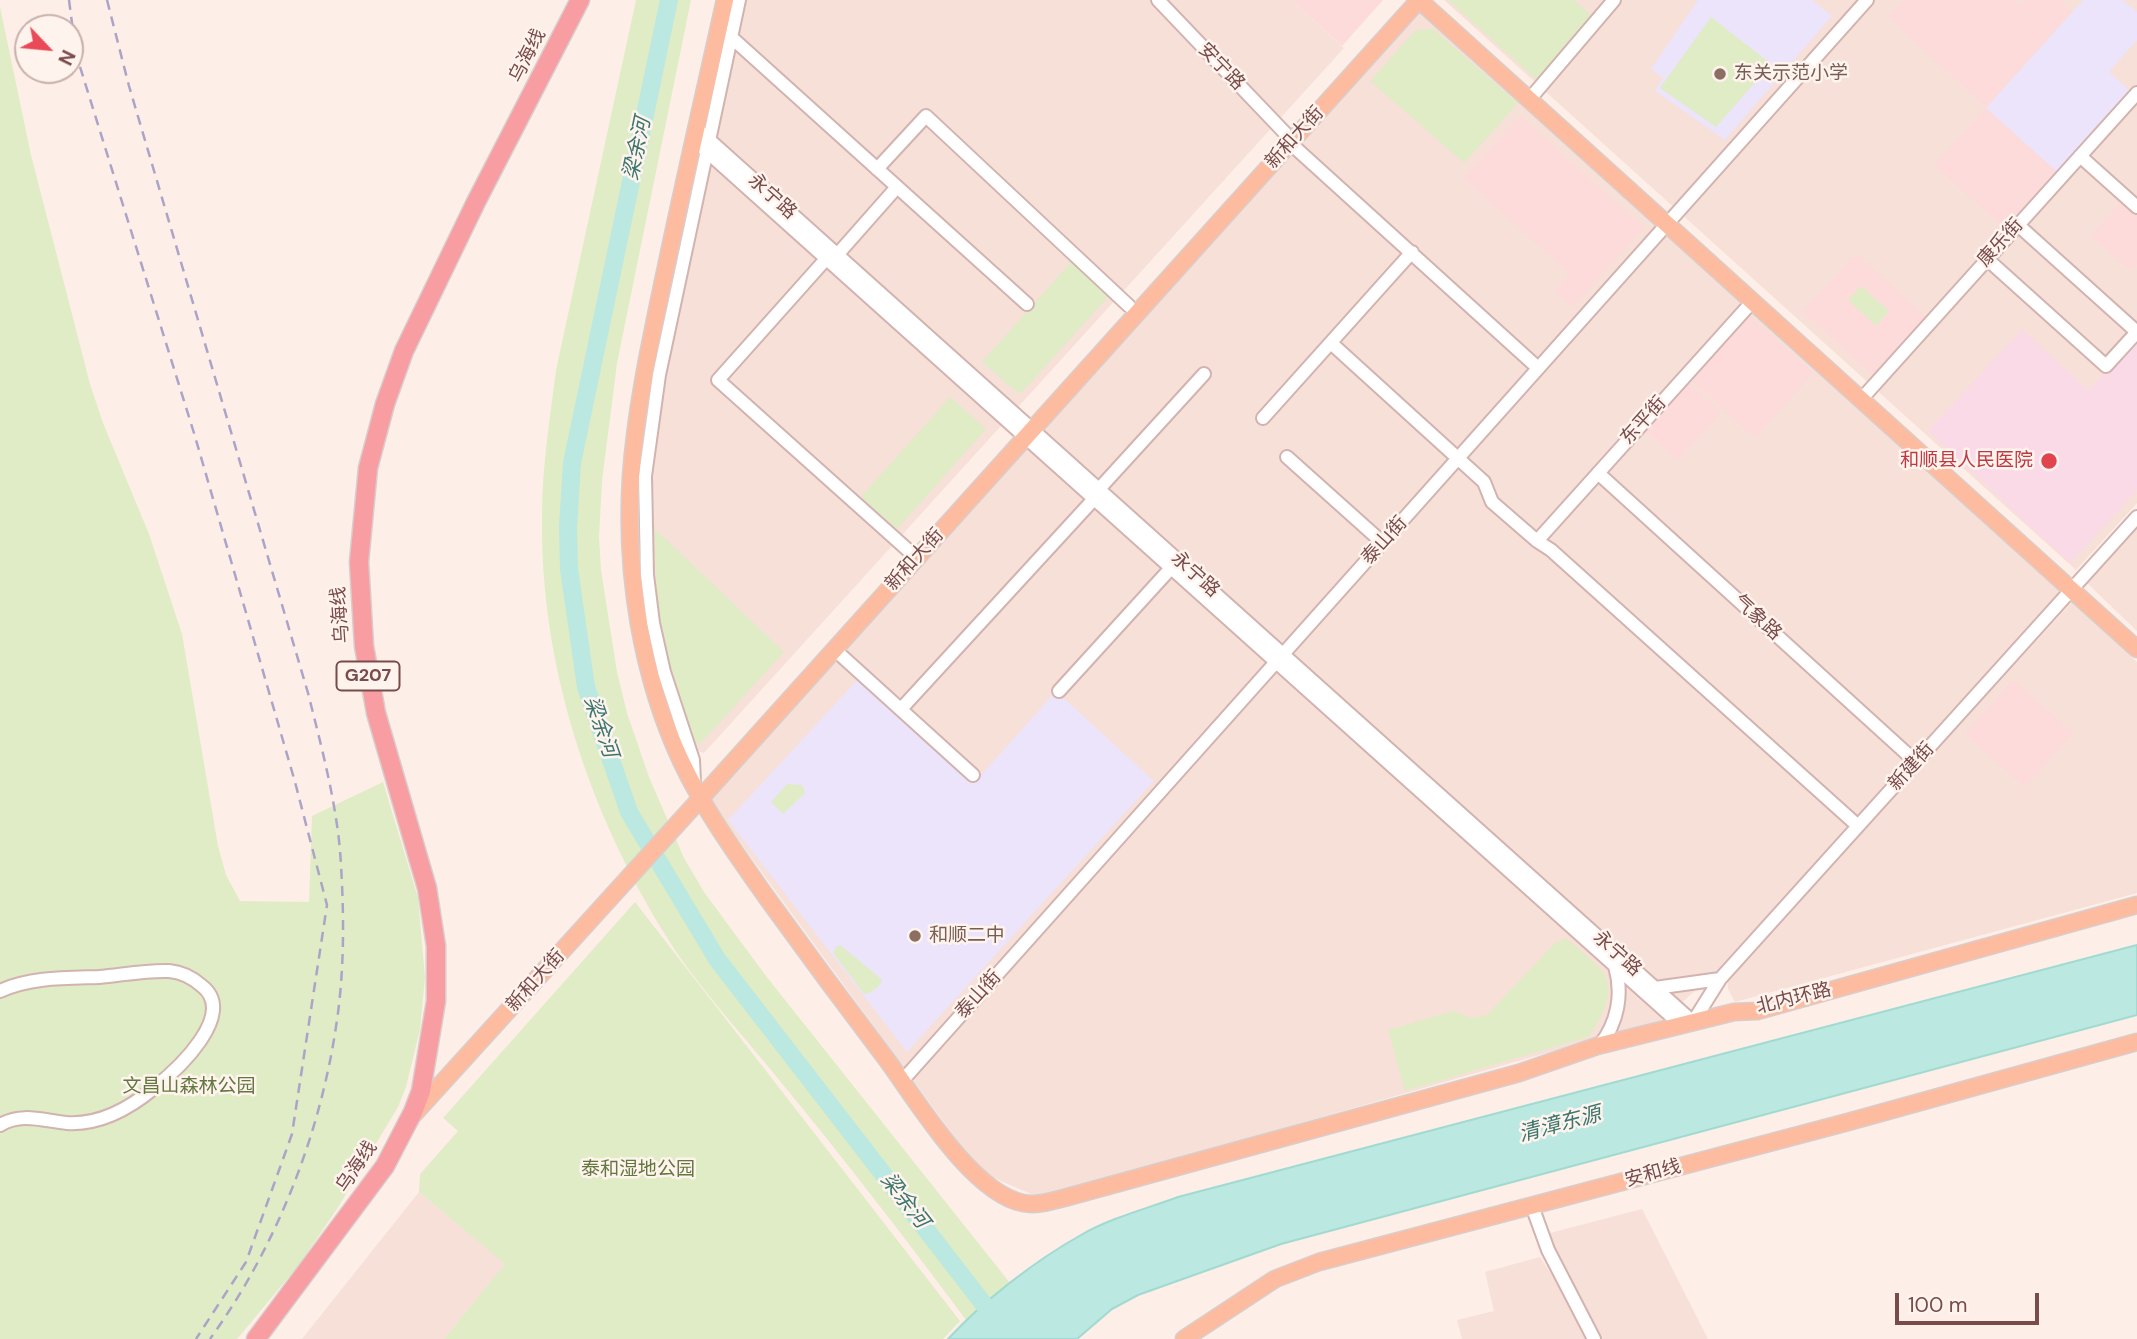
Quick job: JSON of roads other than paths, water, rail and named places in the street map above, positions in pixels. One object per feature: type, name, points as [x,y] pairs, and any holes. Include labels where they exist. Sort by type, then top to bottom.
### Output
[{"type":"highway","name":"乌海线","points":[[256,1339],[379,1174],[410,1118],[421,1091],[436,1001],[436,946],[427,888],[376,713],[364,646],[359,562],[369,468],[385,404],[404,351],[476,202],[580,0]]},
{"type":"main road","points":[[725,0],[701,139],[661,293],[631,474],[635,581],[646,651],[663,718],[698,794],[732,849],[954,1150],[987,1186],[1007,1198],[1035,1204],[1064,1198],[1519,1073],[1600,1045],[1734,1012]]},
{"type":"main road","name":"新和大街","points":[[698,794],[909,551],[1025,430],[1288,138],[1405,0]]},
{"type":"main road","name":"新和大街","points":[[410,1118],[676,818],[835,649],[1129,306],[1419,0]]},
{"type":"main road","points":[[1419,0],[1866,394],[2137,649]]},
{"type":"main road","points":[[1431,0],[1669,221],[1752,302],[2074,587],[2137,638]]},
{"type":"main road","name":"新和大街","points":[[421,1091],[625,875]]},
{"type":"main road","name":"北内环路","points":[[1734,1012],[1757,1000],[2137,894]]},
{"type":"main road","name":"北内环路","points":[[1734,1012],[1756,1011],[2137,905]]},
{"type":"main road","name":"安和线","points":[[1184,1339],[1256,1291],[1295,1270],[2137,1042]]},
{"type":"street","points":[[701,139],[739,0]]},
{"type":"street","name":"安宁路","points":[[1158,0],[1288,138],[1538,368]]},
{"type":"street","points":[[1534,94],[1614,0]]},
{"type":"street","name":"泰山街","points":[[902,1081],[1867,0]]},
{"type":"street","points":[[731,37],[1027,304]]},
{"type":"street","name":"康乐街","points":[[1866,394],[2137,93]]},
{"type":"street","points":[[877,169],[926,116],[1129,306]]},
{"type":"street","name":"永宁路","points":[[701,139],[1280,659],[1615,966],[1687,1023]]},
{"type":"street","points":[[2080,156],[2137,207]]},
{"type":"street","points":[[897,187],[718,380],[909,551]]},
{"type":"street","points":[[1987,259],[2106,366],[2137,332],[2018,225]]},
{"type":"street","points":[[1263,418],[1412,252]]},
{"type":"street","name":"东平街","points":[[1536,541],[1752,302]]},
{"type":"street","points":[[1331,343],[1484,482],[1492,502],[1536,541],[1551,550],[1858,827]]},
{"type":"street","points":[[901,709],[1204,374]]},
{"type":"street","points":[[1287,457],[1383,543]]},
{"type":"street","name":"气象路","points":[[1598,473],[1916,762]]},
{"type":"street","name":"永宁路","points":[[1097,494],[1171,568],[1280,659],[1655,988],[1687,1023]]},
{"type":"street","name":"新建街","points":[[1687,1023],[1720,979],[2137,517]]},
{"type":"street","points":[[1059,691],[1171,568]]},
{"type":"street","points":[[835,649],[973,775]]},
{"type":"street","points":[[1600,1045],[1608,1034],[1618,1008],[1619,985],[1615,966]]},
{"type":"street","points":[[0,991],[30,981],[170,971],[192,978],[207,990],[213,1006],[208,1027],[191,1053],[156,1087],[134,1103],[114,1114],[91,1121],[68,1123],[27,1117],[0,1125]]},
{"type":"street","points":[[1655,988],[1720,979]]},
{"type":"street","points":[[1532,1206],[1548,1250],[1594,1339]]},
{"type":"water","name":"清漳东源","points":[[2137,945],[2137,1015],[1281,1244],[1138,1295],[1112,1309],[1077,1339],[948,1339],[994,1296],[1064,1245],[1092,1229],[1178,1197]]},
{"type":"waterway","name":"梁余河","points":[[669,0],[572,463],[568,527],[569,569],[586,687],[629,812],[717,959],[999,1324]]},
{"type":"railway","points":[[69,0],[76,54],[194,433],[295,782],[327,905],[292,1134],[246,1262],[196,1339]]},
{"type":"railway","points":[[107,0],[129,86],[308,693],[331,791],[340,850],[343,957],[337,1020],[320,1104],[293,1187],[275,1227],[256,1266],[210,1339]]},
{"type":"place","name":"东关示范小学","points":[[1720,74]]},
{"type":"place","name":"和顺县人民医院","points":[[2049,461]]},
{"type":"place","name":"和顺二中","points":[[915,936]]},
{"type":"park label","name":"文昌山森林公园","points":[[189,1087]]},
{"type":"park label","name":"泰和湿地公园","points":[[638,1170]]}]
